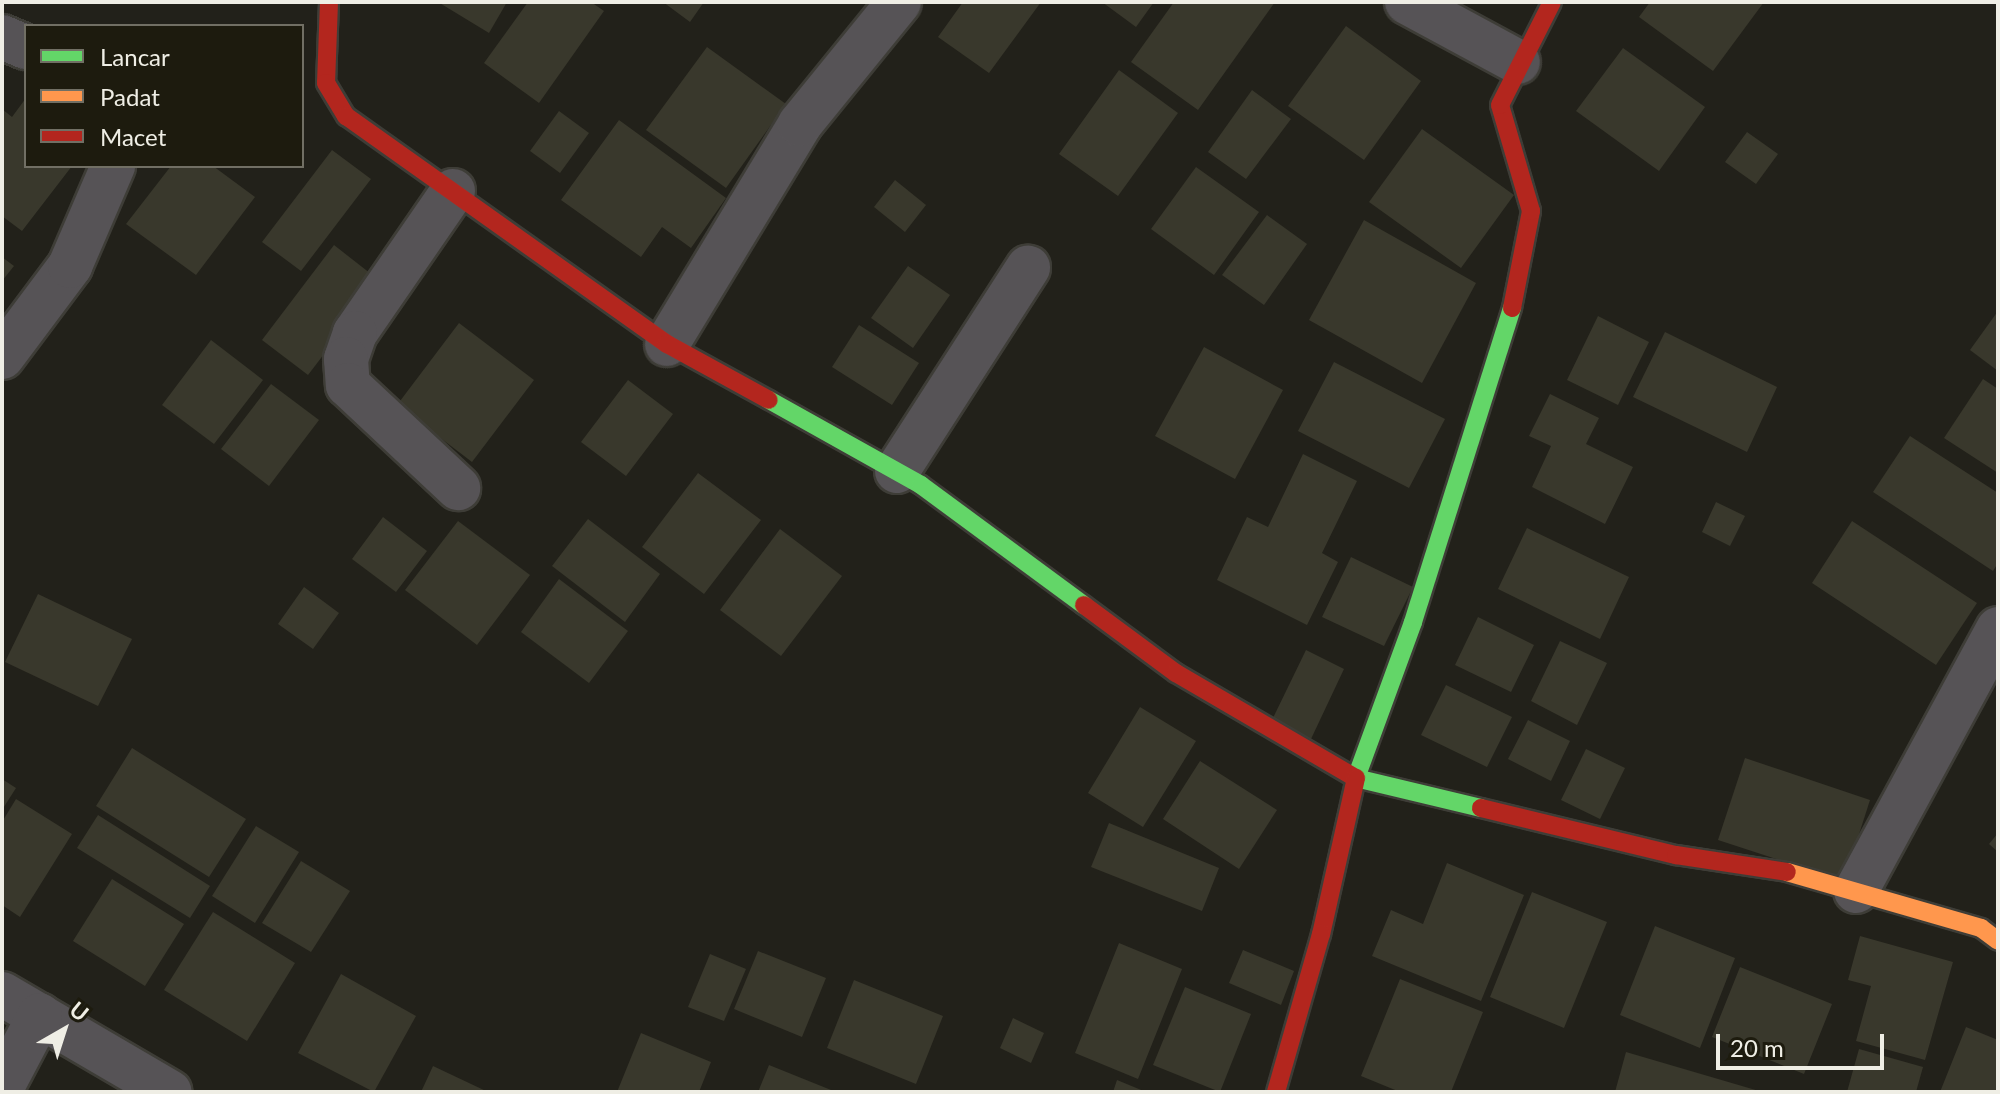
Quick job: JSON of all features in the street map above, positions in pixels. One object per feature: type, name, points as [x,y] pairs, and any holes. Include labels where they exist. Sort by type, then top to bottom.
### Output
[{"type":"street","points":[[329,2],[314,84],[346,116],[667,344],[897,471],[1176,673],[1356,778],[1676,855],[1792,873],[1981,928],[1998,941]]},
{"type":"street","points":[[667,344],[800,124],[899,2]]},
{"type":"street","points":[[1407,2],[1518,62]]},
{"type":"street","points":[[1276,1092],[1321,934],[1356,778],[1413,622],[1521,279],[1531,211],[1500,105],[1518,62],[1536,38],[1552,2]]},
{"type":"street","points":[[2,37],[24,46]]},
{"type":"street","points":[[2,357],[70,266],[112,168]]},
{"type":"street","points":[[453,191],[355,333],[346,359],[348,385],[458,488]]},
{"type":"street","points":[[897,471],[1028,268]]},
{"type":"street","points":[[1856,891],[1998,629]]},
{"type":"street","points":[[2,994],[170,1092]]},
{"type":"street","points":[[2,1087],[40,1015]]},
{"type":"building","points":[[438,2],[507,2],[489,33]]},
{"type":"building","points":[[528,2],[591,2],[604,11],[539,103],[484,63]]},
{"type":"building","points":[[663,2],[704,2],[690,22]]},
{"type":"building","points":[[963,2],[1041,2],[989,73],[938,37]]},
{"type":"building","points":[[1102,2],[1154,2],[1136,27]]},
{"type":"building","points":[[1174,2],[1275,2],[1198,110],[1131,62]]},
{"type":"building","points":[[1650,2],[1764,2],[1713,71],[1639,17]]},
{"type":"building","points":[[1346,26],[1421,81],[1364,160],[1288,106]]},
{"type":"building","points":[[707,47],[786,104],[726,188],[646,130]]},
{"type":"building","points":[[1623,48],[1705,107],[1659,171],[1576,111]]},
{"type":"building","points":[[1119,70],[1178,113],[1118,196],[1059,154]]},
{"type":"building","points":[[1252,90],[1291,119],[1246,179],[1208,152]]},
{"type":"building","points":[[24,101],[24,168],[70,168],[22,231],[2,216],[2,109],[12,117]]},
{"type":"building","points":[[559,111],[589,133],[560,173],[530,151]]},
{"type":"building","points":[[619,120],[726,198],[691,248],[662,227],[641,257],[561,200]]},
{"type":"building","points":[[1422,129],[1514,195],[1461,268],[1369,202]]},
{"type":"building","points":[[1747,132],[1778,154],[1756,184],[1725,162]]},
{"type":"building","points":[[332,150],[371,179],[301,271],[262,242]]},
{"type":"building","points":[[1196,167],[1259,212],[1214,275],[1151,229]]},
{"type":"building","points":[[169,168],[216,168],[255,197],[196,275],[126,224]]},
{"type":"building","points":[[895,180],[926,205],[905,232],[874,207]]},
{"type":"building","points":[[1267,215],[1307,244],[1264,305],[1222,275]]},
{"type":"building","points":[[1364,220],[1476,283],[1422,383],[1309,320]]},
{"type":"building","points":[[334,245],[380,281],[308,375],[262,340]]},
{"type":"building","points":[[2,257],[14,266],[2,281]]},
{"type":"building","points":[[908,266],[950,295],[913,348],[871,318]]},
{"type":"building","points":[[1998,311],[1998,371],[1970,350]]},
{"type":"building","points":[[1598,316],[1649,342],[1618,405],[1567,380]]},
{"type":"building","points":[[459,323],[534,380],[472,462],[397,405]]},
{"type":"building","points":[[859,325],[919,363],[892,405],[832,367]]},
{"type":"building","points":[[1665,332],[1777,387],[1747,452],[1633,397]]},
{"type":"building","points":[[211,340],[263,380],[214,444],[162,405]]},
{"type":"building","points":[[1204,347],[1283,390],[1235,479],[1155,436]]},
{"type":"building","points":[[1334,362],[1445,419],[1409,488],[1298,431]]},
{"type":"building","points":[[1983,379],[1998,389],[1998,473],[1944,438]]},
{"type":"building","points":[[628,380],[673,414],[626,476],[581,442]]},
{"type":"building","points":[[271,384],[319,420],[269,486],[221,449]]},
{"type":"building","points":[[1550,394],[1599,418],[1586,444],[1633,467],[1605,524],[1532,487],[1551,446],[1529,436]]},
{"type":"building","points":[[1910,436],[1998,493],[1998,563],[1993,571],[1873,492]]},
{"type":"building","points":[[1303,454],[1357,481],[1322,553],[1338,562],[1307,625],[1217,580],[1247,517],[1268,527]]},
{"type":"building","points":[[698,473],[761,520],[704,594],[642,547]]},
{"type":"building","points":[[1716,502],[1745,516],[1730,546],[1702,532]]},
{"type":"building","points":[[383,517],[427,551],[396,592],[352,559]]},
{"type":"building","points":[[588,519],[660,574],[625,622],[552,566]]},
{"type":"building","points":[[458,521],[530,575],[477,645],[405,590]]},
{"type":"building","points":[[1852,521],[1977,603],[1936,665],[1812,583]]},
{"type":"building","points":[[1527,528],[1629,577],[1600,639],[1498,589]]},
{"type":"building","points":[[780,529],[842,576],[781,656],[720,610]]},
{"type":"building","points":[[1351,557],[1413,587],[1384,646],[1322,617]]},
{"type":"building","points":[[559,579],[628,631],[589,683],[521,632]]},
{"type":"building","points":[[304,587],[339,613],[313,649],[278,624]]},
{"type":"building","points":[[38,594],[132,639],[98,706],[5,662]]},
{"type":"building","points":[[1478,617],[1534,645],[1511,692],[1455,665]]},
{"type":"building","points":[[1560,641],[1607,663],[1577,725],[1531,701]]},
{"type":"building","points":[[1306,650],[1344,669],[1311,739],[1272,720]]},
{"type":"building","points":[[1446,685],[1512,717],[1487,767],[1421,735]]},
{"type":"building","points":[[1140,707],[1196,741],[1143,827],[1088,793]]},
{"type":"building","points":[[1528,720],[1570,741],[1551,781],[1508,759]]},
{"type":"building","points":[[132,748],[246,819],[209,877],[96,806]]},
{"type":"building","points":[[1586,749],[1625,768],[1600,819],[1561,800]]},
{"type":"building","points":[[1745,758],[1870,800],[1844,881],[1718,840]]},
{"type":"building","points":[[1200,761],[1277,810],[1239,869],[1163,819]]},
{"type":"building","points":[[2,779],[16,788],[2,810]]},
{"type":"building","points":[[16,799],[72,834],[20,917],[2,905],[2,822]]},
{"type":"building","points":[[98,815],[210,886],[190,918],[77,848]]},
{"type":"building","points":[[1109,823],[1219,868],[1202,911],[1091,867]]},
{"type":"building","points":[[256,826],[299,852],[255,923],[212,896]]},
{"type":"building","points":[[1998,833],[1998,852],[1989,844]]},
{"type":"building","points":[[301,861],[350,891],[311,952],[262,923]]},
{"type":"building","points":[[1447,863],[1524,895],[1481,1001],[1372,956],[1391,910],[1423,924]]},
{"type":"building","points":[[112,879],[184,924],[145,986],[73,941]]},
{"type":"building","points":[[1532,892],[1607,922],[1564,1028],[1490,997]]},
{"type":"building","points":[[213,912],[295,963],[247,1041],[164,990]]},
{"type":"building","points":[[1655,926],[1735,958],[1700,1048],[1620,1015]]},
{"type":"building","points":[[1860,936],[1953,962],[1925,1060],[1856,1041],[1871,986],[1848,980]]},
{"type":"building","points":[[1119,943],[1182,969],[1138,1079],[1075,1053]]},
{"type":"building","points":[[1243,950],[1294,971],[1281,1005],[1229,983]]},
{"type":"building","points":[[758,951],[826,978],[802,1037],[734,1009]]},
{"type":"building","points":[[710,954],[746,969],[724,1021],[688,1007]]},
{"type":"building","points":[[1740,967],[1832,1004],[1804,1074],[1712,1037]]},
{"type":"building","points":[[341,974],[416,1016],[374,1092],[298,1053]]},
{"type":"building","points":[[1400,979],[1483,1012],[1451,1092],[1400,1092],[1361,1076]]},
{"type":"building","points":[[854,980],[943,1016],[916,1084],[827,1048]]},
{"type":"building","points":[[1185,987],[1251,1014],[1220,1092],[1153,1065]]},
{"type":"building","points":[[1013,1018],[1044,1033],[1031,1063],[1000,1048]]},
{"type":"building","points":[[1966,1027],[1998,1040],[1998,1092],[1940,1092]]},
{"type":"building","points":[[641,1033],[711,1062],[699,1092],[617,1092]]},
{"type":"building","points":[[1859,1049],[1923,1067],[1916,1092],[1847,1092]]},
{"type":"building","points":[[1626,1052],[1759,1091],[1759,1092],[1615,1092]]},
{"type":"building","points":[[769,1065],[836,1092],[758,1092]]},
{"type":"building","points":[[433,1066],[488,1092],[421,1092]]},
{"type":"building","points":[[1117,1080],[1146,1092],[1113,1092]]},
{"type":"traffic: fast","points":[[1481,808],[1356,778],[1413,622],[1512,308]]},
{"type":"traffic: fast","points":[[769,400],[921,485],[1084,605]]},
{"type":"traffic: slow","points":[[1787,872],[1981,928],[1998,941]]},
{"type":"traffic: jam","points":[[329,2],[326,83],[346,116],[667,344],[769,400]]},
{"type":"traffic: jam","points":[[1512,308],[1531,211],[1500,105],[1552,2]]},
{"type":"traffic: jam","points":[[1084,605],[1176,673],[1356,778],[1321,934],[1276,1092]]},
{"type":"traffic: jam","points":[[1481,808],[1676,855],[1787,872]]}]
